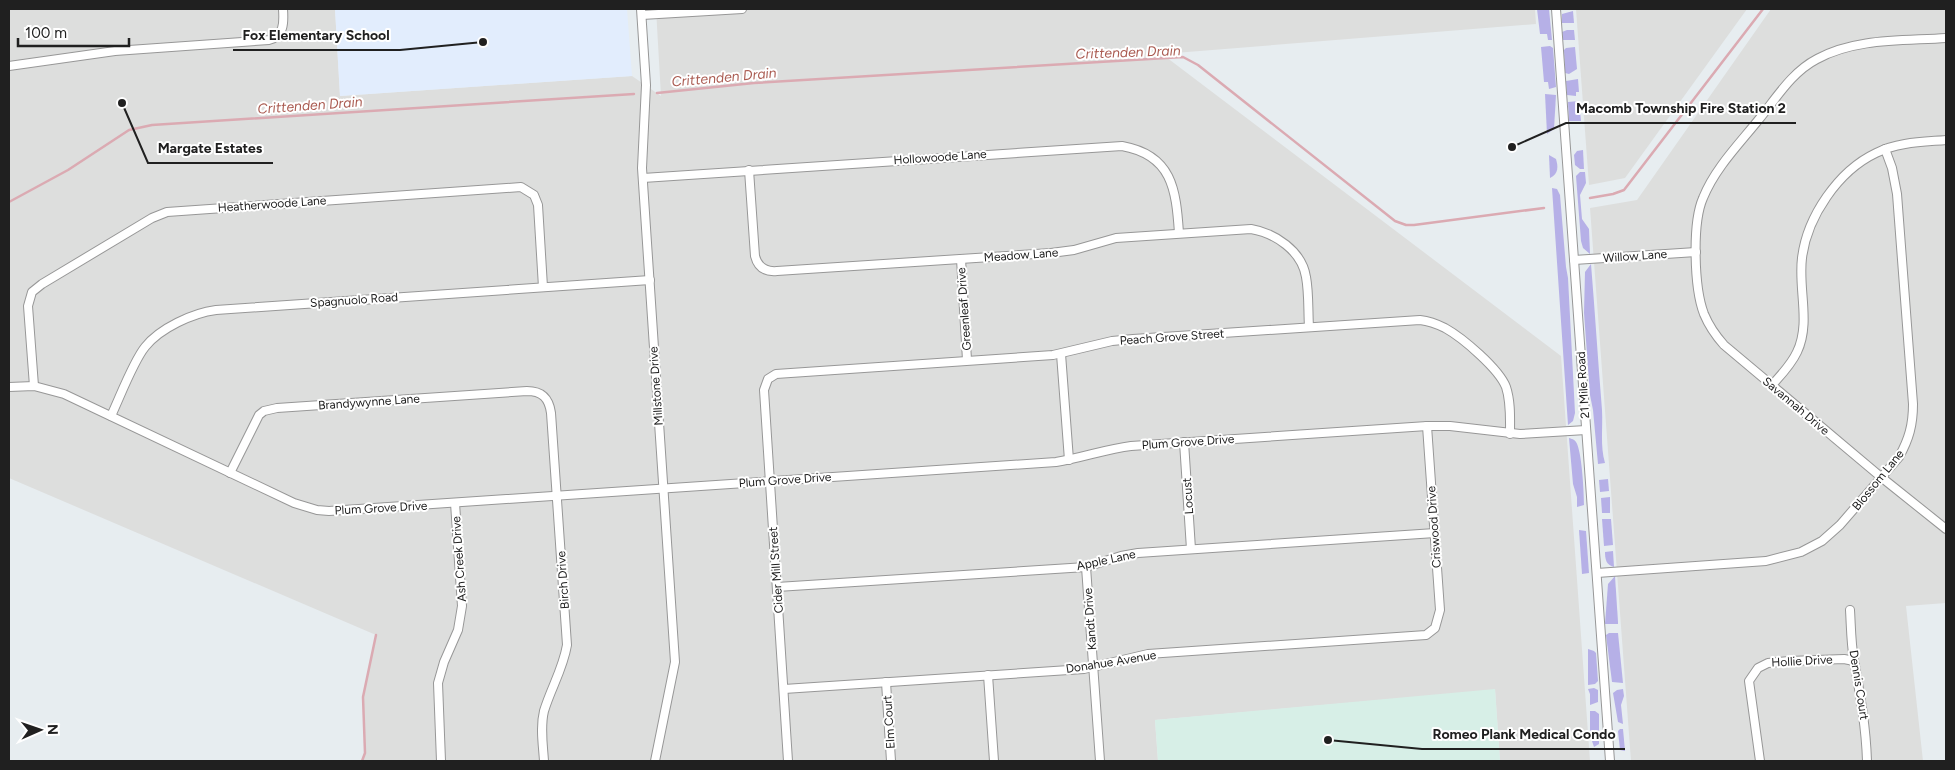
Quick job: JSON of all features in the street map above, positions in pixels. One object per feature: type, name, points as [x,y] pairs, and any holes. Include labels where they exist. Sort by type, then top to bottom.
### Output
[{"type":"street","points":[[9,66],[115,51],[275,39],[280,34],[284,21],[283,9]]},
{"type":"street","points":[[642,12],[742,9]]},
{"type":"street","name":"21 Mile Road","points":[[1556,9],[1610,761]]},
{"type":"street","name":"Millstone Drive","points":[[642,12],[646,85],[642,156],[643,178],[675,662],[655,761]]},
{"type":"street","name":"Savannah Drive","points":[[1946,38],[1856,44],[1825,54],[1799,71],[1733,152],[1707,188],[1700,204],[1697,219],[1696,252],[1700,300],[1709,324],[1724,345],[1881,478],[1946,529]]},
{"type":"street","points":[[1772,385],[1793,360],[1801,340],[1804,318],[1801,283],[1802,256],[1815,218],[1833,190],[1851,170],[1868,157],[1885,149],[1905,144],[1946,140]]},
{"type":"street","name":"Hollowoode Lane","points":[[643,178],[1122,146],[1149,156],[1163,167],[1169,175],[1176,201],[1179,233]]},
{"type":"street","name":"Blossom Lane","points":[[1597,573],[1766,561],[1790,556],[1811,547],[1832,534],[1881,478],[1905,447],[1912,427],[1913,416],[1897,194],[1892,168],[1885,149]]},
{"type":"street","name":"Meadow Lane","points":[[749,170],[756,262],[766,270],[777,271],[1058,252],[1074,250],[1108,239],[1251,229],[1277,238],[1293,252],[1304,268],[1309,327]]},
{"type":"street","name":"Heatherwoode Lane","points":[[34,386],[28,306],[32,292],[42,284],[152,218],[167,212],[521,187],[534,195],[538,205],[543,287]]},
{"type":"street","name":"Willow Lane","points":[[1574,260],[1696,252]]},
{"type":"street","name":"Greenleaf Drive","points":[[961,259],[967,360]]},
{"type":"street","name":"Spagnuolo Road","points":[[111,416],[145,346],[158,336],[196,314],[216,310],[650,280]]},
{"type":"street","name":"Peach Grove Street","points":[[768,379],[780,373],[1062,354],[1122,340],[1411,320],[1428,321],[1446,328],[1491,366],[1502,378],[1509,396],[1510,434]]},
{"type":"street","points":[[1062,354],[1069,460]]},
{"type":"street","name":"Cider Mill Street","points":[[768,379],[764,390],[788,761]]},
{"type":"street","name":"Plum Grove Drive","points":[[9,387],[34,386],[55,390],[294,503],[318,510],[342,511],[1069,460],[1118,448],[1427,426],[1450,426],[1510,434],[1542,434],[1586,430]]},
{"type":"street","name":"Brandywynne Lane","points":[[230,473],[255,421],[264,411],[527,391],[540,393],[544,396]]},
{"type":"street","name":"Birch Drive","points":[[544,396],[550,407],[567,645],[562,667],[542,721],[544,761]]},
{"type":"street","name":"Criswood Drive","points":[[1427,426],[1440,610],[1436,628]]},
{"type":"street","name":"Locust","points":[[1184,442],[1191,549]]},
{"type":"street","name":"Ash Creek Drive","points":[[441,761],[438,683],[442,667],[458,630],[462,606],[455,503]]},
{"type":"street","name":"Apple Lane","points":[[777,587],[1086,567],[1129,554],[1434,533]]},
{"type":"street","name":"Kandt Drive","points":[[1086,567],[1100,761]]},
{"type":"street","name":"Dennis Court","points":[[1850,610],[1854,661],[1862,699],[1867,761]]},
{"type":"street","name":"Donahue Avenue","points":[[784,689],[1093,667],[1148,654],[1421,636],[1432,632],[1436,628]]},
{"type":"street","name":"Hollie Drive","points":[[1760,761],[1749,681],[1758,668],[1768,662],[1844,659],[1854,661]]},
{"type":"street","points":[[988,675],[994,761]]},
{"type":"street","name":"Elm Court","points":[[886,682],[891,761]]},
{"type":"shaded area","points":[[9,9],[335,9],[340,96],[632,76],[661,96],[656,9],[1535,9],[1536,24],[1162,54],[1561,356],[1590,761],[1500,761],[1495,690],[1155,720],[1158,761],[362,761],[365,752],[363,697],[376,635],[9,478]]},
{"type":"shaded area","points":[[335,9],[627,9],[632,76],[340,96]]},
{"type":"shaded area","points":[[1537,9],[1549,9],[1552,40],[1548,40],[1547,34],[1540,34]]},
{"type":"shaded area","points":[[1576,9],[1747,9],[1625,178],[1589,185]]},
{"type":"shaded area","points":[[1771,9],[1946,9],[1946,603],[1906,606],[1923,761],[1631,761],[1590,208],[1637,200]]},
{"type":"shaded area","points":[[1573,11],[1574,23],[1562,23],[1562,14]]},
{"type":"shaded area","points":[[1574,30],[1575,40],[1563,40],[1562,32]]},
{"type":"shaded area","points":[[1550,46],[1553,48],[1556,87],[1549,89],[1548,82],[1544,82],[1541,47]]},
{"type":"shaded area","points":[[1575,47],[1577,69],[1569,74],[1565,73],[1564,50]]},
{"type":"shaded area","points":[[1578,79],[1579,92],[1576,92],[1576,96],[1567,95],[1566,81]]},
{"type":"shaded area","points":[[1545,94],[1556,95],[1554,129],[1547,134]]},
{"type":"shaded area","points":[[1579,101],[1581,121],[1569,121],[1568,102]]},
{"type":"shaded area","points":[[1583,150],[1584,169],[1580,169],[1575,165],[1574,155],[1577,151]]},
{"type":"shaded area","points":[[1549,155],[1556,159],[1557,167],[1555,174],[1550,178]]},
{"type":"shaded area","points":[[1580,172],[1585,172],[1586,183],[1580,195],[1582,219],[1589,229],[1590,254],[1583,248],[1581,241],[1576,176]]},
{"type":"shaded area","points":[[1552,188],[1557,189],[1560,195],[1568,278],[1575,413],[1573,421],[1568,425]]},
{"type":"shaded area","points":[[1591,264],[1605,463],[1598,464],[1590,395],[1584,313],[1585,272]]},
{"type":"shaded area","points":[[1569,438],[1576,442],[1581,463],[1584,505],[1577,507],[1577,497],[1573,484]]},
{"type":"shaded area","points":[[1608,479],[1609,491],[1600,492],[1599,480]]},
{"type":"shaded area","points":[[1610,497],[1610,513],[1602,513],[1601,498]]},
{"type":"shaded area","points":[[1602,519],[1611,519],[1613,545],[1604,546]]},
{"type":"shaded area","points":[[1579,530],[1586,531],[1589,573],[1582,574]]},
{"type":"shaded area","points":[[1613,551],[1614,567],[1608,563],[1605,555],[1605,552]]},
{"type":"shaded area","points":[[1615,576],[1618,624],[1605,624],[1608,584]]},
{"type":"shaded area","points":[[1618,633],[1623,683],[1612,682],[1606,635]]},
{"type":"shaded area","points":[[1588,649],[1596,653],[1598,681],[1595,684],[1588,685]]},
{"type":"shaded area","points":[[1594,688],[1598,690],[1598,702],[1590,705],[1588,689]]},
{"type":"shaded area","points":[[1495,689],[1500,761],[1158,761],[1155,720]]},
{"type":"shaded area","points":[[1623,689],[1624,696],[1621,705],[1623,724],[1618,722],[1613,693]]},
{"type":"shaded area","points":[[1590,711],[1595,711],[1599,714],[1599,744],[1594,747],[1590,735]]},
{"type":"shaded area","points":[[1623,729],[1625,751],[1620,750],[1618,731]]},
{"type":"waterway","name":"Crittenden Drain","points":[[1590,198],[1624,190],[1763,9]]},
{"type":"waterway","name":"Crittenden Drain","points":[[657,93],[754,83],[1183,57],[1198,65],[1395,221],[1406,225],[1414,225],[1544,208]]},
{"type":"waterway","name":"Crittenden Drain","points":[[9,202],[68,170],[129,130],[152,125],[634,94]]},
{"type":"waterway","points":[[362,761],[365,753],[363,697],[376,635]]},
{"type":"place","name":"Fox Elementary School","points":[[483,42]]},
{"type":"place","name":"Margate Estates","points":[[122,103]]},
{"type":"place","name":"Macomb Township Fire Station 2","points":[[1512,147]]},
{"type":"place","name":"Romeo Plank Medical Condo","points":[[1328,740]]}]
